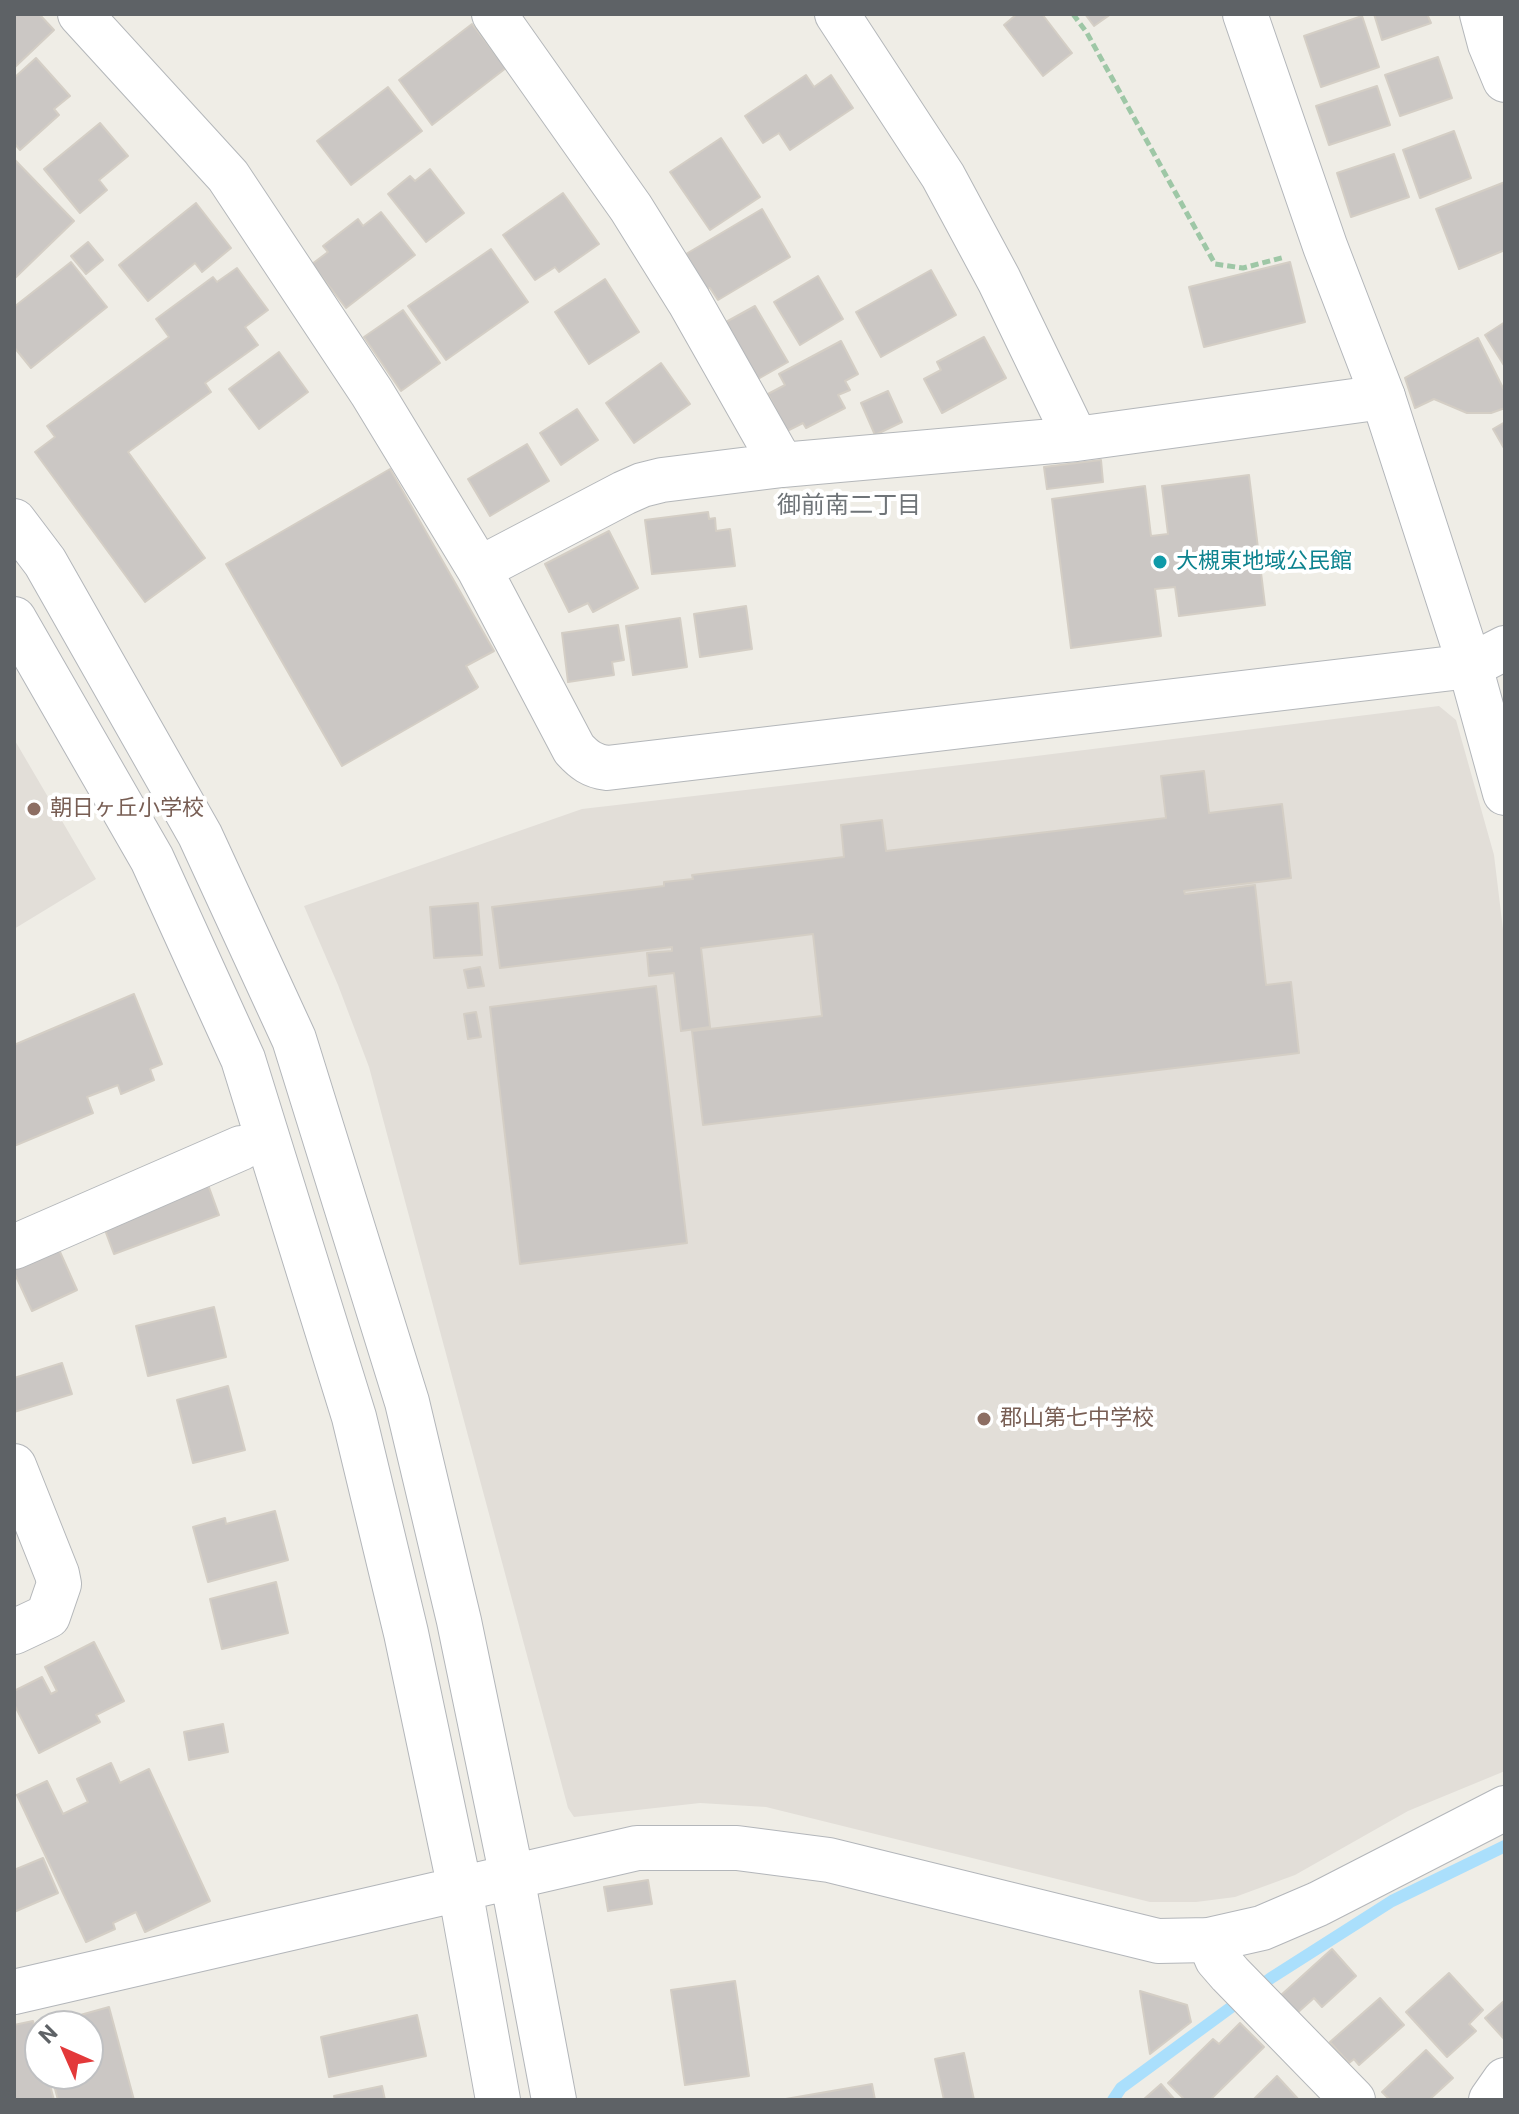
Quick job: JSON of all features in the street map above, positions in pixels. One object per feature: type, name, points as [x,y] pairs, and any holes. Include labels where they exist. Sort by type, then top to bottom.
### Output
[{"type":"street","points":[[494,14],[631,208],[689,301],[782,465]]},
{"type":"street","points":[[837,14],[943,176],[999,280],[1076,439]]},
{"type":"street","points":[[1245,14],[1325,246],[1487,657],[1505,793]]},
{"type":"street","points":[[1482,14],[1505,80]]},
{"type":"street","points":[[87,16],[228,176],[372,393],[479,569],[574,749],[583,759],[596,766],[607,768],[1487,657]]},
{"type":"street","points":[[479,569],[642,485],[662,480],[782,465],[1076,439],[1383,397]]},
{"type":"street","points":[[14,521],[45,562],[200,835],[294,1039],[407,1402],[459,1621],[554,2100]]},
{"type":"street","points":[[14,619],[152,859],[243,1059],[354,1417],[406,1633],[460,1889],[498,2100]]},
{"type":"street","points":[[14,1247],[241,1148]]},
{"type":"street","points":[[14,1466],[59,1584],[48,1616],[14,1632]]},
{"type":"street","points":[[14,1992],[637,1848],[737,1848],[829,1860],[1158,1941],[1209,1940],[1262,1928],[1318,1904],[1505,1808]]},
{"type":"street","points":[[1209,1940],[1217,1959],[1230,1974],[1353,2100]]},
{"type":"street","points":[[1491,2100],[1505,2080]]},
{"type":"path","points":[[1073,14],[1087,33],[1215,264],[1243,268],[1325,246]]},
{"type":"shaded area","name":"郡山第七中学校","points":[[1439,706],[1456,720],[1494,855],[1505,946],[1505,1771],[1408,1811],[1295,1875],[1235,1897],[1196,1902],[1150,1902],[766,1807],[700,1803],[574,1817],[568,1808],[369,1067],[304,906],[582,809]]},
{"type":"shaded area","name":"朝日ヶ丘小学校","points":[[14,739],[96,879],[14,929]]},
{"type":"building","points":[[14,14],[39,14],[54,30],[14,68]]},
{"type":"building","points":[[1017,14],[1042,14],[1072,53],[1043,76],[1004,25]]},
{"type":"building","points":[[1085,14],[1111,14],[1094,26]]},
{"type":"building","points":[[1374,14],[1427,14],[1431,23],[1382,40]]},
{"type":"building","points":[[1362,16],[1379,67],[1321,87],[1304,36]]},
{"type":"building","points":[[472,24],[506,68],[432,125],[399,80]]},
{"type":"building","points":[[1438,57],[1452,98],[1400,116],[1385,75]]},
{"type":"building","points":[[36,58],[70,96],[54,109],[59,115],[20,150],[14,143],[14,78]]},
{"type":"building","points":[[806,75],[814,87],[831,75],[853,108],[790,150],[779,133],[763,143],[745,116]]},
{"type":"building","points":[[1377,86],[1390,125],[1329,145],[1316,106]]},
{"type":"building","points":[[388,87],[422,131],[351,185],[317,141]]},
{"type":"building","points":[[100,123],[128,156],[99,180],[107,190],[80,213],[44,169]]},
{"type":"building","points":[[1454,131],[1471,178],[1420,198],[1403,150]]},
{"type":"building","points":[[721,138],[760,197],[710,230],[670,172]]},
{"type":"building","points":[[1394,154],[1409,197],[1351,217],[1337,173]]},
{"type":"building","points":[[14,159],[74,221],[14,279]]},
{"type":"building","points":[[430,169],[464,213],[426,242],[388,194],[410,176],[415,181]]},
{"type":"building","points":[[1505,182],[1505,250],[1459,269],[1436,209]]},
{"type":"building","points":[[563,193],[599,244],[559,272],[555,267],[535,280],[503,235]]},
{"type":"building","points":[[196,203],[231,248],[202,272],[195,263],[148,301],[119,265]]},
{"type":"building","points":[[762,209],[790,257],[718,300],[710,288],[706,289],[686,254]]},
{"type":"building","points":[[381,212],[415,255],[346,308],[312,264],[328,252],[323,246],[358,219],[363,226]]},
{"type":"building","points":[[88,242],[103,260],[86,274],[71,256]]},
{"type":"building","points":[[491,249],[528,302],[446,360],[408,306]]},
{"type":"building","points":[[71,262],[107,307],[31,368],[14,347],[14,307]]},
{"type":"building","points":[[1290,262],[1305,322],[1204,347],[1189,287]]},
{"type":"building","points":[[237,268],[268,310],[245,327],[258,345],[205,383],[211,392],[128,452],[205,558],[145,602],[35,452],[55,437],[47,426],[169,337],[156,319],[213,277],[217,282]]},
{"type":"building","points":[[931,270],[956,315],[881,357],[856,312]]},
{"type":"building","points":[[818,276],[843,319],[800,345],[774,302]]},
{"type":"building","points":[[605,279],[639,332],[589,364],[555,312]]},
{"type":"building","points":[[755,306],[788,362],[758,379],[726,322]]},
{"type":"building","points":[[403,310],[440,363],[401,391],[364,337]]},
{"type":"building","points":[[1505,322],[1505,367],[1485,335]]},
{"type":"building","points":[[984,337],[1006,378],[942,413],[924,379],[941,370],[937,362]]},
{"type":"building","points":[[1478,338],[1505,392],[1505,408],[1491,413],[1467,413],[1434,399],[1415,408],[1405,378]]},
{"type":"building","points":[[841,341],[858,374],[845,381],[850,390],[838,395],[845,408],[806,428],[803,423],[787,431],[768,394],[785,385],[779,374]]},
{"type":"building","points":[[279,352],[308,392],[259,429],[229,389]]},
{"type":"building","points":[[661,363],[690,404],[634,443],[606,403]]},
{"type":"building","points":[[888,391],[902,422],[875,435],[861,403]]},
{"type":"building","points":[[577,409],[598,440],[561,465],[540,433]]},
{"type":"building","points":[[1505,422],[1505,450],[1493,429]]},
{"type":"building","points":[[527,444],[549,481],[490,516],[468,479]]},
{"type":"building","points":[[1101,460],[1103,482],[1047,489],[1044,467]]},
{"type":"building","points":[[390,469],[494,651],[466,666],[478,687],[476,689],[342,766],[226,564]]},
{"type":"building","name":"大槻東地域公民館","points":[[1249,475],[1265,605],[1179,616],[1175,587],[1155,589],[1161,636],[1071,648],[1052,499],[1145,486],[1151,536],[1168,534],[1162,486]]},
{"type":"building","points":[[708,512],[709,519],[715,518],[716,531],[730,529],[735,566],[652,574],[645,520]]},
{"type":"building","points":[[609,531],[638,588],[593,612],[588,603],[569,612],[545,564]]},
{"type":"building","points":[[746,606],[752,649],[700,657],[694,614]]},
{"type":"building","points":[[680,618],[687,667],[633,675],[626,626]]},
{"type":"building","points":[[618,625],[624,660],[612,662],[614,675],[568,682],[562,633]]},
{"type":"building","points":[[1204,771],[1209,813],[1282,804],[1291,878],[1184,891],[1185,894],[1255,885],[1266,985],[1291,982],[1299,1053],[703,1125],[692,1031],[822,1016],[813,934],[701,948],[710,1027],[681,1031],[674,973],[649,976],[647,953],[672,951],[672,947],[500,968],[492,907],[664,886],[664,882],[693,879],[692,875],[844,857],[841,825],[882,820],[886,851],[1166,818],[1161,776]]},
{"type":"building","points":[[478,903],[482,955],[434,958],[430,907]]},
{"type":"building","points":[[480,967],[484,986],[468,988],[464,970]]},
{"type":"building","points":[[656,986],[687,1243],[520,1264],[490,1007]]},
{"type":"building","points":[[134,994],[162,1064],[150,1069],[154,1080],[121,1094],[118,1085],[87,1097],[93,1113],[14,1146],[14,1045]]},
{"type":"building","points":[[476,1012],[481,1037],[468,1039],[464,1014]]},
{"type":"building","points":[[207,1182],[219,1215],[114,1254],[102,1222]]},
{"type":"building","points":[[56,1243],[77,1290],[32,1311],[14,1272],[14,1262]]},
{"type":"building","points":[[214,1307],[226,1357],[148,1376],[136,1326]]},
{"type":"building","points":[[62,1363],[72,1394],[14,1412],[14,1378]]},
{"type":"building","points":[[228,1386],[245,1450],[193,1463],[177,1400]]},
{"type":"building","points":[[275,1511],[288,1560],[208,1582],[193,1527],[225,1518],[226,1524]]},
{"type":"building","points":[[276,1582],[288,1633],[222,1649],[210,1599]]},
{"type":"building","points":[[94,1642],[124,1701],[96,1715],[100,1722],[39,1753],[14,1704],[14,1691],[42,1677],[51,1694],[57,1691],[45,1667]]},
{"type":"building","points":[[223,1724],[228,1752],[189,1760],[184,1732]]},
{"type":"building","points":[[111,1763],[120,1783],[149,1769],[210,1901],[145,1932],[136,1912],[113,1923],[115,1929],[86,1942],[17,1795],[47,1781],[63,1814],[88,1802],[77,1779]]},
{"type":"building","points":[[43,1858],[58,1893],[14,1912],[14,1870]]},
{"type":"building","points":[[648,1880],[652,1904],[608,1911],[604,1887]]},
{"type":"building","points":[[1332,1949],[1356,1976],[1322,2007],[1314,1998],[1296,2014],[1280,1996]]},
{"type":"building","points":[[1449,1973],[1483,2010],[1469,2024],[1476,2031],[1447,2057],[1406,2012]]},
{"type":"building","points":[[735,1981],[749,2076],[685,2085],[671,1990]]},
{"type":"building","points":[[1140,1991],[1187,2005],[1191,2022],[1150,2054]]},
{"type":"building","points":[[1380,1998],[1404,2025],[1359,2065],[1354,2059],[1349,2063],[1330,2042]]},
{"type":"building","points":[[1505,2000],[1505,2040],[1485,2018]]},
{"type":"building","points":[[109,2007],[134,2100],[58,2100],[55,2090],[104,2090],[104,2010],[98,2010]]},
{"type":"building","points":[[417,2015],[426,2056],[329,2077],[321,2037]]},
{"type":"building","points":[[24,2023],[24,2090],[51,2090],[54,2100],[14,2100],[14,2025]]},
{"type":"building","points":[[1240,2023],[1264,2047],[1210,2100],[1185,2100],[1168,2083],[1213,2039],[1219,2044]]},
{"type":"building","points":[[1426,2050],[1453,2078],[1429,2100],[1390,2100],[1382,2092]]},
{"type":"building","points":[[964,2053],[974,2100],[944,2100],[935,2059]]},
{"type":"building","points":[[1277,2076],[1299,2100],[1253,2100]]},
{"type":"building","points":[[872,2084],[875,2100],[780,2100]]},
{"type":"building","points":[[1161,2084],[1175,2100],[1143,2100]]},
{"type":"building","points":[[382,2086],[385,2100],[335,2100],[334,2096]]},
{"type":"waterway","points":[[1113,2100],[1121,2088],[1271,1978],[1392,1901],[1505,1846]]},
{"type":"place","name":"大槻東地域公民館","points":[[1160,562]]},
{"type":"place","name":"朝日ヶ丘小学校","points":[[34,809]]},
{"type":"place","name":"郡山第七中学校","points":[[984,1419]]},
{"type":"district","name":"御前南二丁目","points":[[849,507]]}]
